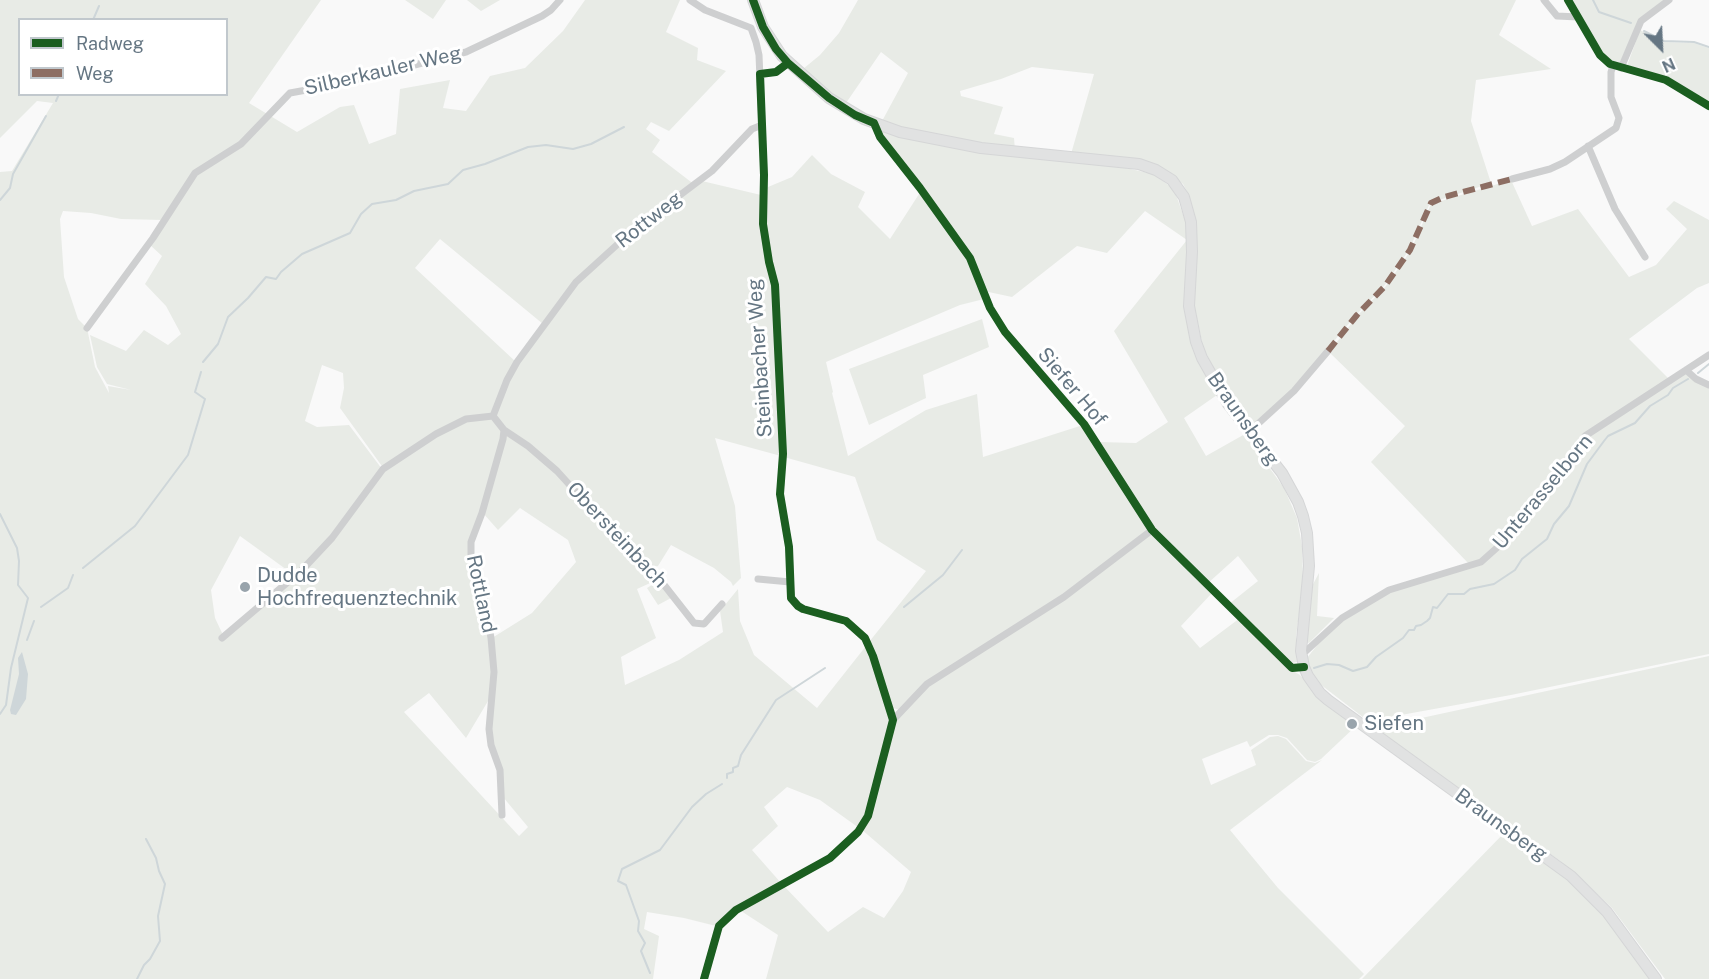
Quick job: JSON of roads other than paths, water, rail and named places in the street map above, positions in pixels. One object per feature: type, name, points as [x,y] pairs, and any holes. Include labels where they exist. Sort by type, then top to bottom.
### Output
[{"type":"main road","name":"Braunsberg","points":[[753,0],[763,27],[776,49],[788,63],[843,108],[874,123],[919,136],[981,148],[1139,164],[1156,170],[1172,180],[1184,197],[1191,222],[1193,236],[1190,306],[1196,342],[1217,387],[1282,473],[1303,516],[1309,566],[1301,651],[1304,667],[1313,684],[1328,700],[1538,851],[1584,888],[1607,912],[1656,979]]},
{"type":"street","name":"Silberkauler Weg","points":[[87,328],[153,237],[195,173],[241,144],[290,93],[339,84],[466,52],[542,16],[560,0]]},
{"type":"street","points":[[690,0],[705,10],[751,28],[756,42],[760,74],[776,72],[788,63]]},
{"type":"street","points":[[1544,0],[1557,16],[1578,17]]},
{"type":"street","points":[[1568,0],[1600,56],[1617,67],[1666,80],[1709,106]]},
{"type":"street","points":[[1512,179],[1550,169],[1565,162],[1616,128],[1619,118],[1611,97],[1611,72],[1617,67],[1641,21],[1668,0]]},
{"type":"street","points":[[756,42],[763,27]]},
{"type":"street","name":"Steinbacher Weg","points":[[760,74],[764,176],[763,224],[775,285],[783,454],[780,494],[789,547],[790,582]]},
{"type":"street","name":"Siefer Hof","points":[[874,123],[880,137],[970,258],[990,308],[1005,332],[1084,424],[1152,530],[1292,668],[1304,667]]},
{"type":"street","name":"Rottweg","points":[[493,416],[507,380],[517,362],[576,282],[631,232],[696,185],[753,129],[762,125]]},
{"type":"street","points":[[1588,146],[1615,209],[1646,257]]},
{"type":"street","points":[[1249,432],[1294,391],[1328,351]]},
{"type":"street","name":"Unterasselborn","points":[[1301,651],[1306,651],[1342,618],[1389,590],[1481,562],[1510,536],[1585,436],[1709,355]]},
{"type":"street","points":[[1686,370],[1696,379],[1709,385]]},
{"type":"street","points":[[222,638],[302,570],[332,538],[383,469],[436,434],[466,419],[493,416],[504,430]]},
{"type":"street","name":"Obersteinbach","points":[[504,430],[528,446],[557,471],[616,536],[650,567],[694,623],[704,624],[722,604]]},
{"type":"street","name":"Rottland","points":[[502,815],[501,770],[491,745],[489,729],[494,672],[491,638],[484,598],[471,561],[471,542],[482,513],[504,430]]},
{"type":"street","points":[[704,979],[719,926],[736,910],[830,858],[858,832],[868,816],[893,720],[927,684],[1064,597],[1152,530]]},
{"type":"street","points":[[758,579],[790,582],[791,598],[798,606],[846,621],[865,638],[893,720]]},
{"type":"waterway","points":[[1593,0],[1599,12],[1631,23]]},
{"type":"waterway","points":[[94,18],[99,6]]},
{"type":"waterway","points":[[1644,31],[1664,41],[1694,42],[1709,47]]},
{"type":"waterway","points":[[56,101],[58,96]]},
{"type":"waterway","points":[[0,200],[10,188],[13,174],[46,116]]},
{"type":"waterway","points":[[203,362],[218,344],[228,317],[266,277],[276,279],[302,254],[350,233],[361,214],[372,204],[396,200],[414,191],[448,184],[463,170],[528,147],[546,145],[573,149],[591,144],[624,127]]},
{"type":"waterway","points":[[1698,373],[1709,364]]},
{"type":"waterway","points":[[83,568],[135,526],[188,455],[205,399],[195,392],[201,372]]},
{"type":"waterway","points":[[1314,668],[1327,664],[1339,665],[1353,671],[1367,667],[1376,657],[1403,638],[1409,630],[1414,630],[1416,626],[1427,621],[1433,607],[1437,608],[1448,594],[1464,594],[1470,589],[1494,584],[1515,570],[1522,559],[1547,539],[1554,524],[1569,506],[1587,464],[1608,436],[1635,423],[1650,406],[1688,379]]},
{"type":"waterway","points":[[0,514],[17,548],[18,585],[28,598],[11,668],[6,705],[0,714]]},
{"type":"waterway","points":[[904,607],[943,575],[962,550]]},
{"type":"waterway","points":[[41,607],[68,588],[73,575]]},
{"type":"waterway","points":[[27,640],[34,621]]},
{"type":"waterway","points":[[727,778],[727,774],[733,772],[733,768],[738,766],[741,755],[776,700],[825,668]]},
{"type":"waterway","points":[[650,973],[641,951],[645,943],[638,931],[639,921],[626,885],[618,881],[622,869],[660,850],[692,807],[722,784]]},
{"type":"waterway","points":[[137,979],[160,941],[158,916],[165,884],[156,858],[146,839]]},
{"type":"place","name":"Dudde Hochfrequenztechnik","points":[[245,587]]},
{"type":"place","name":"Siefen","points":[[1352,724]]}]
